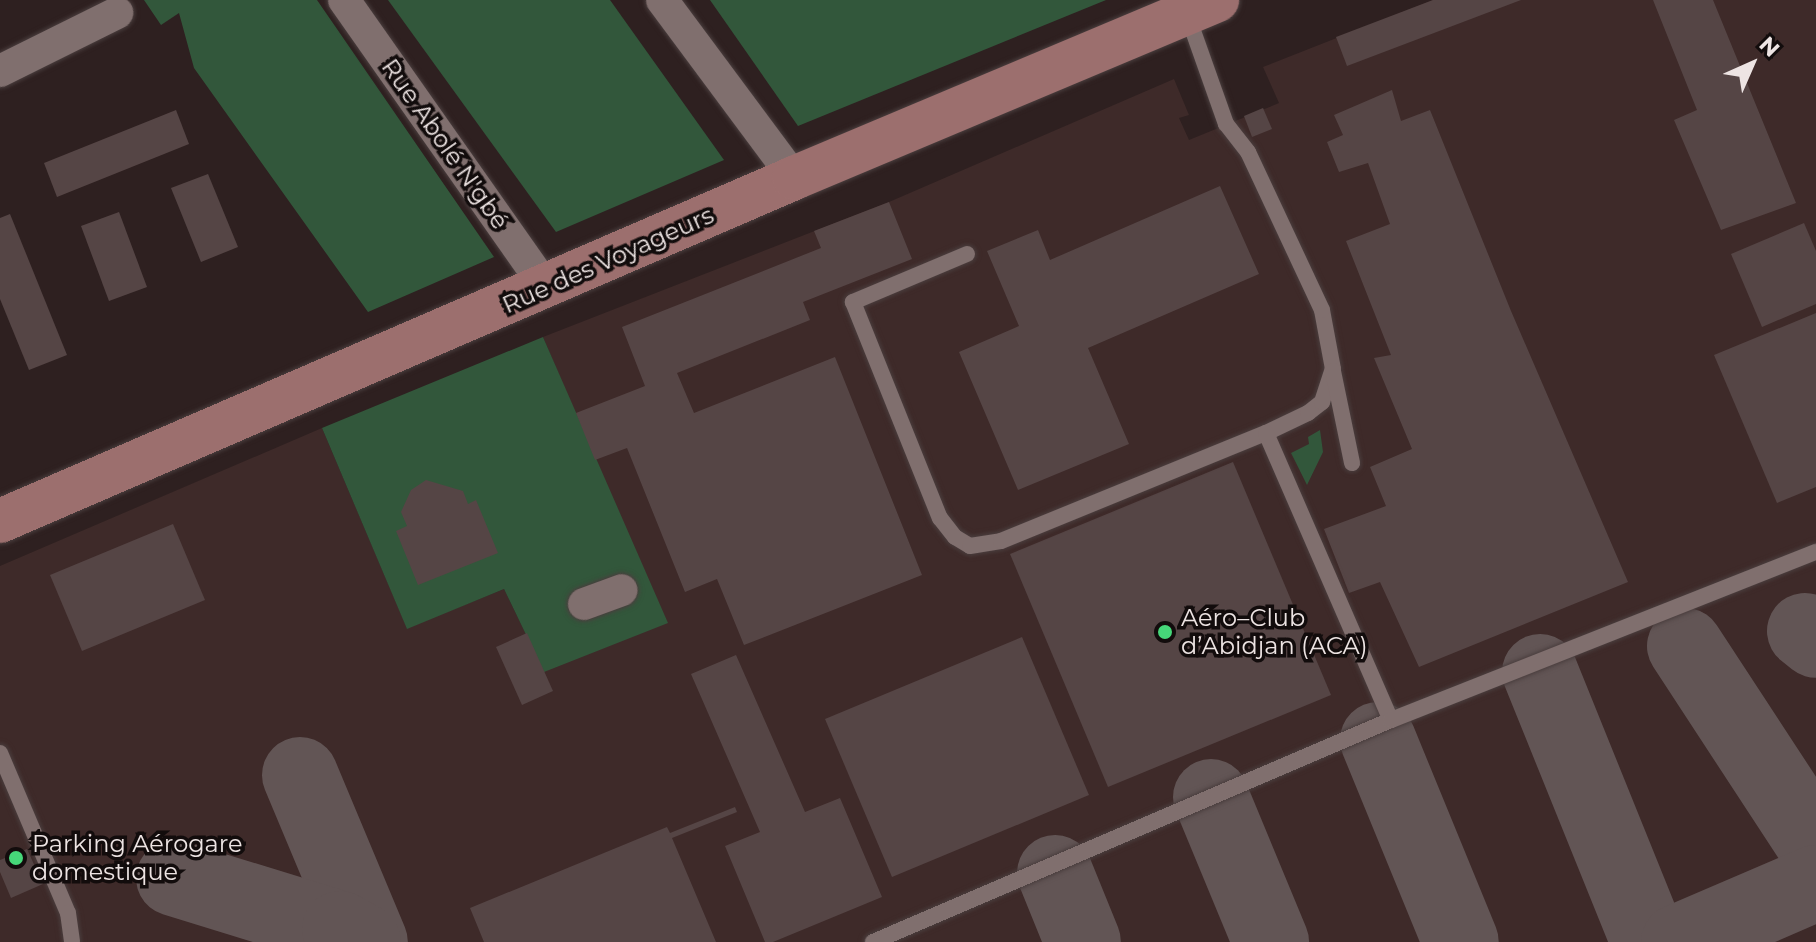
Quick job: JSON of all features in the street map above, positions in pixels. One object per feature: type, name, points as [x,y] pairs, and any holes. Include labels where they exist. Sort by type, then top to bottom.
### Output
[{"type":"street","name":"Rue Abolé N'gbé","points":[[344,0],[546,287]]},
{"type":"street","points":[[662,0],[794,178]]},
{"type":"street","name":"Rue des Voyageurs","points":[[0,521],[794,178],[1202,7]]},
{"type":"street","points":[[0,71],[117,13]]},
{"type":"street","points":[[584,604],[622,590]]},
{"type":"lane","points":[[1202,7],[1226,124],[1248,152],[1322,310],[1352,463]]},
{"type":"lane","points":[[967,254],[853,302],[940,518],[955,537],[970,546],[1001,541],[1308,413],[1322,402],[1333,369]]},
{"type":"lane","points":[[1266,433],[1391,720]]},
{"type":"lane","points":[[873,942],[1391,720],[1816,552]]},
{"type":"lane","points":[[0,753],[68,913],[72,942]]},
{"type":"shaded area","points":[[1433,0],[1816,0],[1816,942],[0,942],[0,566],[322,428],[407,628],[504,589],[544,671],[595,460],[543,337],[889,202],[1174,79],[1189,115],[1179,118],[1189,140],[1279,103],[1263,67]]},
{"type":"green space","points":[[144,0],[317,0],[494,257],[368,312],[194,68],[179,13],[161,25]]},
{"type":"green space","points":[[388,0],[610,0],[724,160],[556,232]]},
{"type":"green space","points":[[710,0],[1106,0],[798,126]]},
{"type":"green space","points":[[543,337],[668,623],[544,672],[504,589],[407,629],[322,428]]},
{"type":"green space","points":[[1320,430],[1323,452],[1307,485],[1291,453],[1309,444],[1308,437]]},
{"type":"building","points":[[1433,0],[1521,0],[1347,66],[1336,37]]},
{"type":"building","points":[[1653,0],[1713,0],[1796,203],[1721,230],[1674,120],[1697,110]]},
{"type":"building","points":[[1392,90],[1401,121],[1430,110],[1511,311],[1628,582],[1419,667],[1380,582],[1349,593],[1324,529],[1386,506],[1370,467],[1412,449],[1374,358],[1391,355],[1346,241],[1390,224],[1368,163],[1339,172],[1327,142],[1343,135],[1334,115]]},
{"type":"building","points":[[1263,108],[1272,129],[1252,137],[1244,116]]},
{"type":"building","points":[[176,110],[189,144],[57,197],[44,163]]},
{"type":"building","points":[[208,174],[238,247],[201,262],[171,188]]},
{"type":"building","points":[[1220,186],[1259,274],[1088,348],[1129,444],[1018,490],[959,352],[1019,326],[987,251],[1038,230],[1050,260]]},
{"type":"building","points":[[889,202],[912,259],[803,302],[810,320],[677,373],[694,413],[835,357],[922,575],[744,645],[717,579],[685,592],[627,448],[595,460],[576,413],[645,386],[622,327],[821,248],[814,231]]},
{"type":"building","points":[[119,212],[147,287],[109,301],[81,226]]},
{"type":"building","points":[[10,214],[67,355],[29,370],[0,299],[0,218]]},
{"type":"building","points":[[1804,223],[1816,251],[1816,304],[1762,327],[1731,254]]},
{"type":"building","points":[[1816,313],[1816,487],[1777,503],[1714,355]]},
{"type":"building","points":[[1233,462],[1331,695],[1108,787],[1010,554]]},
{"type":"building","points":[[426,480],[463,491],[468,504],[476,500],[498,553],[418,585],[396,531],[407,526],[401,512],[411,490]]},
{"type":"building","points":[[173,524],[205,600],[82,651],[50,575]]},
{"type":"building","points":[[527,633],[553,691],[522,705],[496,647]]},
{"type":"building","points":[[1022,637],[1089,795],[892,877],[825,719]]},
{"type":"building","points":[[736,655],[805,812],[840,798],[882,897],[773,942],[765,942],[725,846],[760,832],[691,674]]},
{"type":"building","points":[[735,807],[737,812],[672,838],[716,942],[484,942],[470,908],[667,827],[670,833]]},
{"type":"building","points":[[27,849],[43,884],[11,898],[0,872],[0,860]]},
{"type":"taxiway","points":[[1805,631],[1816,640]]},
{"type":"taxiway","points":[[1685,646],[1816,846]]},
{"type":"taxiway","points":[[1540,672],[1649,942]]},
{"type":"taxiway","points":[[1378,740],[1461,942]]},
{"type":"taxiway","points":[[300,775],[370,942]]},
{"type":"taxiway","points":[[1211,797],[1271,942]]},
{"type":"taxiway","points":[[1055,873],[1083,942]]},
{"type":"taxiway","points":[[174,878],[340,929],[363,942]]},
{"type":"taxiway","points":[[1679,942],[1816,883]]},
{"type":"place","name":"Aéro–Club d’Abidjan (ACA)","points":[[1165,632]]},
{"type":"place","name":"Parking Aérogare domestique","points":[[16,858]]}]
